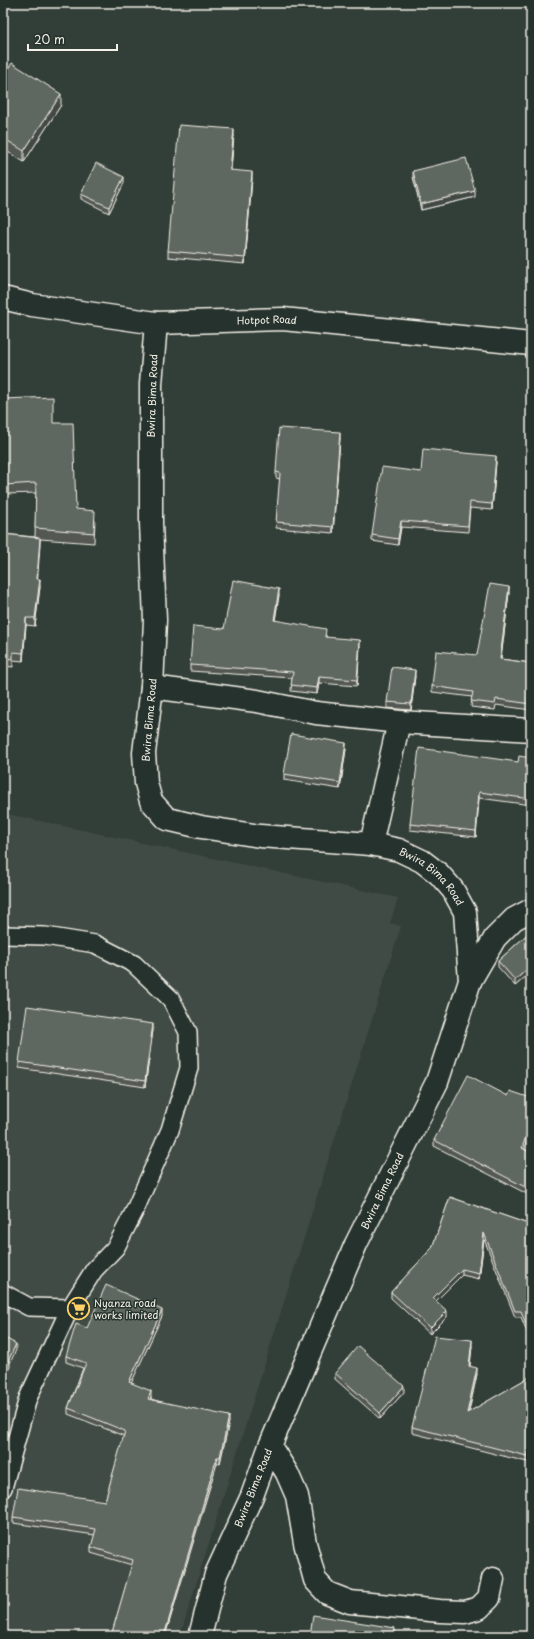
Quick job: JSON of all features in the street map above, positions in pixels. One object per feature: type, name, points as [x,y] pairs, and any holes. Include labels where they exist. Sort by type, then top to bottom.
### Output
[{"type":"street","name":"Hotpot Road","points":[[3,298],[32,305],[156,323],[284,319],[531,344]]},
{"type":"street","name":"Bwira Bima Road","points":[[156,323],[150,384],[151,523],[155,620],[152,687],[144,754],[146,783],[151,801],[167,819],[201,827],[260,836],[371,844],[399,850],[422,861],[439,874],[453,890],[465,912],[470,981],[437,1082],[356,1244],[270,1446],[252,1496],[216,1574],[200,1636]]},
{"type":"street","points":[[152,687],[257,701],[316,713],[399,722],[531,730]]},
{"type":"street","points":[[371,844],[399,722]]},
{"type":"street","points":[[470,981],[495,938],[514,919],[531,910]]},
{"type":"street","points":[[270,1446],[287,1473],[297,1496],[305,1543],[315,1580],[327,1593],[350,1602],[465,1612],[480,1608],[489,1598],[494,1579]]},
{"type":"lane","points":[[3,935],[45,936],[95,944],[134,964],[171,999],[188,1032],[189,1068],[170,1130],[149,1180],[116,1246],[94,1270],[70,1308],[28,1398],[3,1488]]},
{"type":"lane","points":[[3,1293],[29,1307],[70,1308]]},
{"type":"shaded area","points":[[3,813],[398,898],[390,923],[401,926],[180,1636],[3,1636]]},
{"type":"building","points":[[12,63],[61,94],[24,151],[3,138],[3,77]]},
{"type":"building","points":[[179,125],[234,129],[230,170],[252,172],[245,258],[168,251]]},
{"type":"building","points":[[466,158],[475,191],[421,204],[413,171]]},
{"type":"building","points":[[96,163],[124,177],[109,207],[81,194]]},
{"type":"building","points":[[53,397],[53,423],[73,423],[76,509],[95,511],[94,533],[35,528],[36,483],[5,485],[3,399]]},
{"type":"building","points":[[279,428],[340,432],[333,527],[276,522],[280,473],[276,472]]},
{"type":"building","points":[[423,449],[496,456],[492,504],[470,502],[468,526],[401,521],[398,539],[372,535],[382,467],[421,472]]},
{"type":"building","points":[[3,534],[40,538],[37,579],[40,579],[35,618],[26,618],[23,653],[13,652],[13,659],[3,658]]},
{"type":"building","points":[[233,580],[279,589],[274,620],[326,629],[325,637],[360,640],[357,680],[319,677],[317,688],[291,685],[293,672],[190,665],[193,626],[224,629]]},
{"type":"building","points":[[490,584],[509,587],[500,659],[531,663],[531,704],[496,699],[495,704],[471,701],[473,692],[432,686],[436,651],[477,655]]},
{"type":"building","points":[[392,667],[415,670],[411,704],[387,702]]},
{"type":"building","points":[[291,734],[346,743],[340,783],[284,774]]},
{"type":"building","points":[[419,748],[518,762],[519,756],[531,758],[531,799],[479,792],[476,831],[410,824]]},
{"type":"building","points":[[531,931],[531,966],[515,980],[498,961]]},
{"type":"building","points":[[27,1006],[153,1024],[145,1081],[19,1062]]},
{"type":"building","points":[[468,1075],[508,1096],[510,1091],[531,1098],[531,1122],[522,1148],[531,1153],[531,1190],[434,1140]]},
{"type":"building","points":[[450,1197],[531,1225],[531,1336],[521,1311],[515,1311],[484,1233],[479,1273],[462,1269],[433,1298],[447,1311],[430,1328],[391,1292],[432,1248]]},
{"type":"building","points":[[106,1285],[162,1310],[129,1382],[151,1391],[148,1399],[229,1416],[220,1457],[217,1457],[164,1636],[111,1636],[133,1560],[91,1547],[96,1529],[13,1517],[18,1488],[105,1501],[125,1431],[68,1408],[86,1363],[66,1356],[76,1324],[87,1328]]},
{"type":"building","points":[[435,1336],[472,1340],[469,1366],[477,1368],[467,1413],[531,1376],[531,1441],[527,1456],[412,1427]]},
{"type":"building","points":[[3,1337],[16,1344],[8,1361],[10,1362],[3,1375]]},
{"type":"building","points":[[358,1346],[404,1386],[380,1413],[335,1373]]},
{"type":"building","points":[[313,1615],[395,1628],[394,1636],[310,1636]]},
{"type":"place","name":"Nyanza road works limited","points":[[78,1309]]}]
